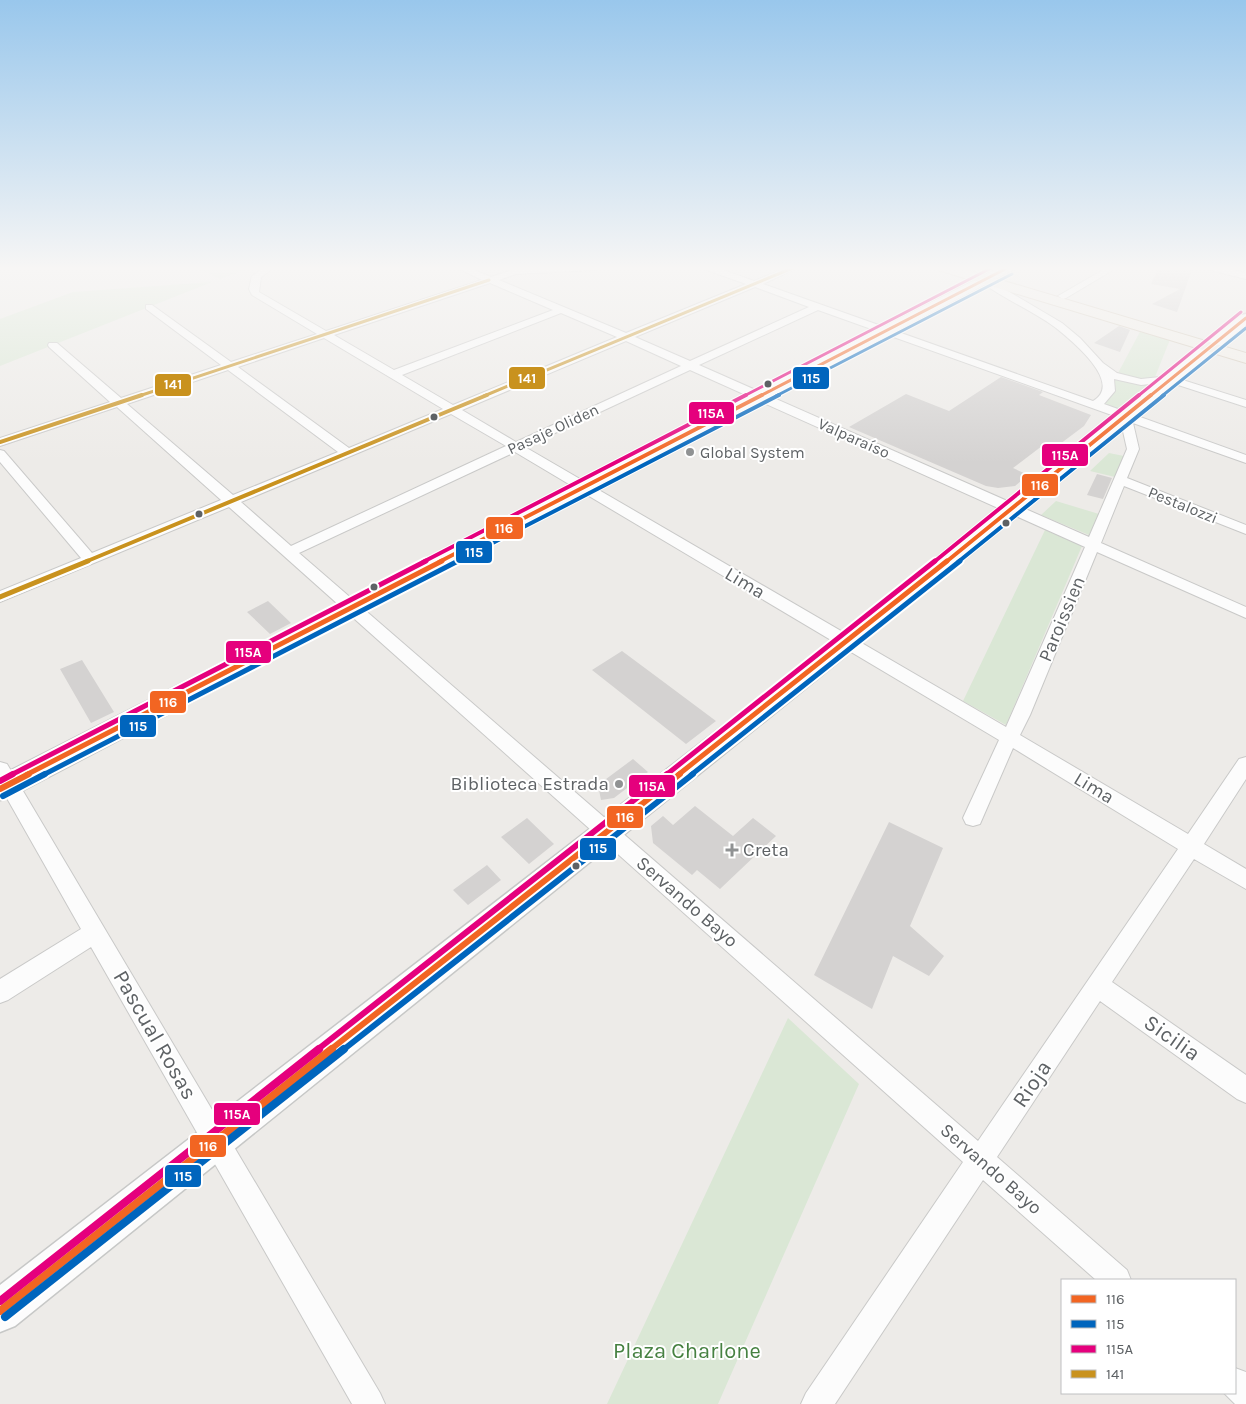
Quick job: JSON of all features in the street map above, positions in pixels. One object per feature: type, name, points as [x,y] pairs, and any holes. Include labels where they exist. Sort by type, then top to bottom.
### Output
[{"type":"main road","points":[[3,781],[351,607],[881,333]]},
{"type":"main road","points":[[1173,333],[1214,345],[1246,350]]},
{"type":"main road","points":[[1176,333],[1246,358]]},
{"type":"main road","points":[[0,1311],[217,1142],[606,831],[846,643],[1229,333]]},
{"type":"street","points":[[184,333],[348,453]]},
{"type":"street","points":[[0,442],[330,333]]},
{"type":"street","points":[[394,374],[502,333]]},
{"type":"street","name":"Valparaíso","points":[[615,333],[1246,613]]},
{"type":"street","points":[[0,597],[637,333]]},
{"type":"street","name":"Pasaje Oliden","points":[[289,552],[762,333]]},
{"type":"street","points":[[893,333],[1246,459]]},
{"type":"street","points":[[1066,333],[1105,370],[1121,378],[1141,382],[1170,379],[1246,404]]},
{"type":"street","name":"Lima","points":[[326,334],[846,643],[1010,738],[1246,880]]},
{"type":"street","name":"Servando Bayo","points":[[53,345],[1117,1279]]},
{"type":"street","points":[[1094,405],[1103,401],[1110,394],[1110,381],[1105,370]]},
{"type":"street","name":"Paroissien","points":[[973,818],[998,759],[1010,738],[1134,449],[1125,416]]},
{"type":"street","points":[[0,454],[90,560]]},
{"type":"street","name":"Pestalozzi","points":[[1120,480],[1246,530]]},
{"type":"street","name":"Rioja","points":[[817,1404],[1246,764]]},
{"type":"street","name":"Pascual Rosas","points":[[3,781],[95,932],[369,1404]]},
{"type":"street","points":[[0,992],[95,932]]},
{"type":"street","name":"Sicilia","points":[[1098,986],[1246,1090]]},
{"type":"street","points":[[1236,1384],[1246,1393]]},
{"type":"green space","points":[[0,333],[84,333],[0,366]]},
{"type":"green space","points":[[1140,333],[1157,333],[1171,337],[1151,387],[1123,412],[1101,405]]},
{"type":"green space","points":[[1109,453],[1124,456],[1115,477],[1090,471]]},
{"type":"green space","points":[[1056,501],[1099,514],[1089,535],[1041,515]]},
{"type":"green space","points":[[1045,530],[1082,546],[1006,725],[963,701]]},
{"type":"green space","name":"Plaza Charlone","points":[[788,1018],[859,1084],[718,1404],[607,1404]]},
{"type":"building","points":[[1109,333],[1129,333],[1120,352],[1094,343]]},
{"type":"building","points":[[1001,377],[1043,392],[1039,395],[1091,415],[1084,426],[1052,450],[1042,446],[1013,468],[1028,475],[1015,486],[998,488],[986,486],[849,427],[906,394],[949,411]]},
{"type":"building","points":[[1097,474],[1112,478],[1103,499],[1087,495]]},
{"type":"building","points":[[268,601],[291,623],[270,634],[247,612]]},
{"type":"building","points":[[622,651],[716,721],[686,744],[592,670]]},
{"type":"building","points":[[82,660],[114,712],[91,723],[60,669]]},
{"type":"building","points":[[633,759],[648,772],[614,798],[601,800],[598,785]]},
{"type":"building","name":"Creta","points":[[695,806],[733,836],[753,818],[776,836],[720,889],[697,870],[692,875],[653,843],[651,826],[663,816],[673,825]]},
{"type":"building","points":[[527,818],[554,844],[529,864],[501,837]]},
{"type":"building","points":[[889,822],[943,848],[910,926],[944,956],[929,976],[893,956],[872,1009],[814,975]]},
{"type":"building","points":[[487,865],[501,880],[468,905],[453,890]]},
{"type":"transit line","name":"141","points":[[0,442],[330,333]]},
{"type":"transit line","name":"141","points":[[0,597],[637,333]]},
{"type":"transit line","name":"115A","points":[[0,781],[866,333]]},
{"type":"transit line","name":"116","points":[[0,789],[882,333]]},
{"type":"transit line","name":"115","points":[[3,796],[899,333]]},
{"type":"transit line","name":"115A","points":[[0,1301],[841,637],[1216,333]]},
{"type":"transit line","name":"116","points":[[0,1311],[846,643],[1228,333]]},
{"type":"transit line","name":"115","points":[[5,1317],[851,649],[1240,333]]},
{"type":"place","name":"Global System","points":[[690,452]]},
{"type":"place","name":"Biblioteca Estrada","points":[[619,784]]},
{"type":"place","name":"Creta","points":[[732,850]]}]
